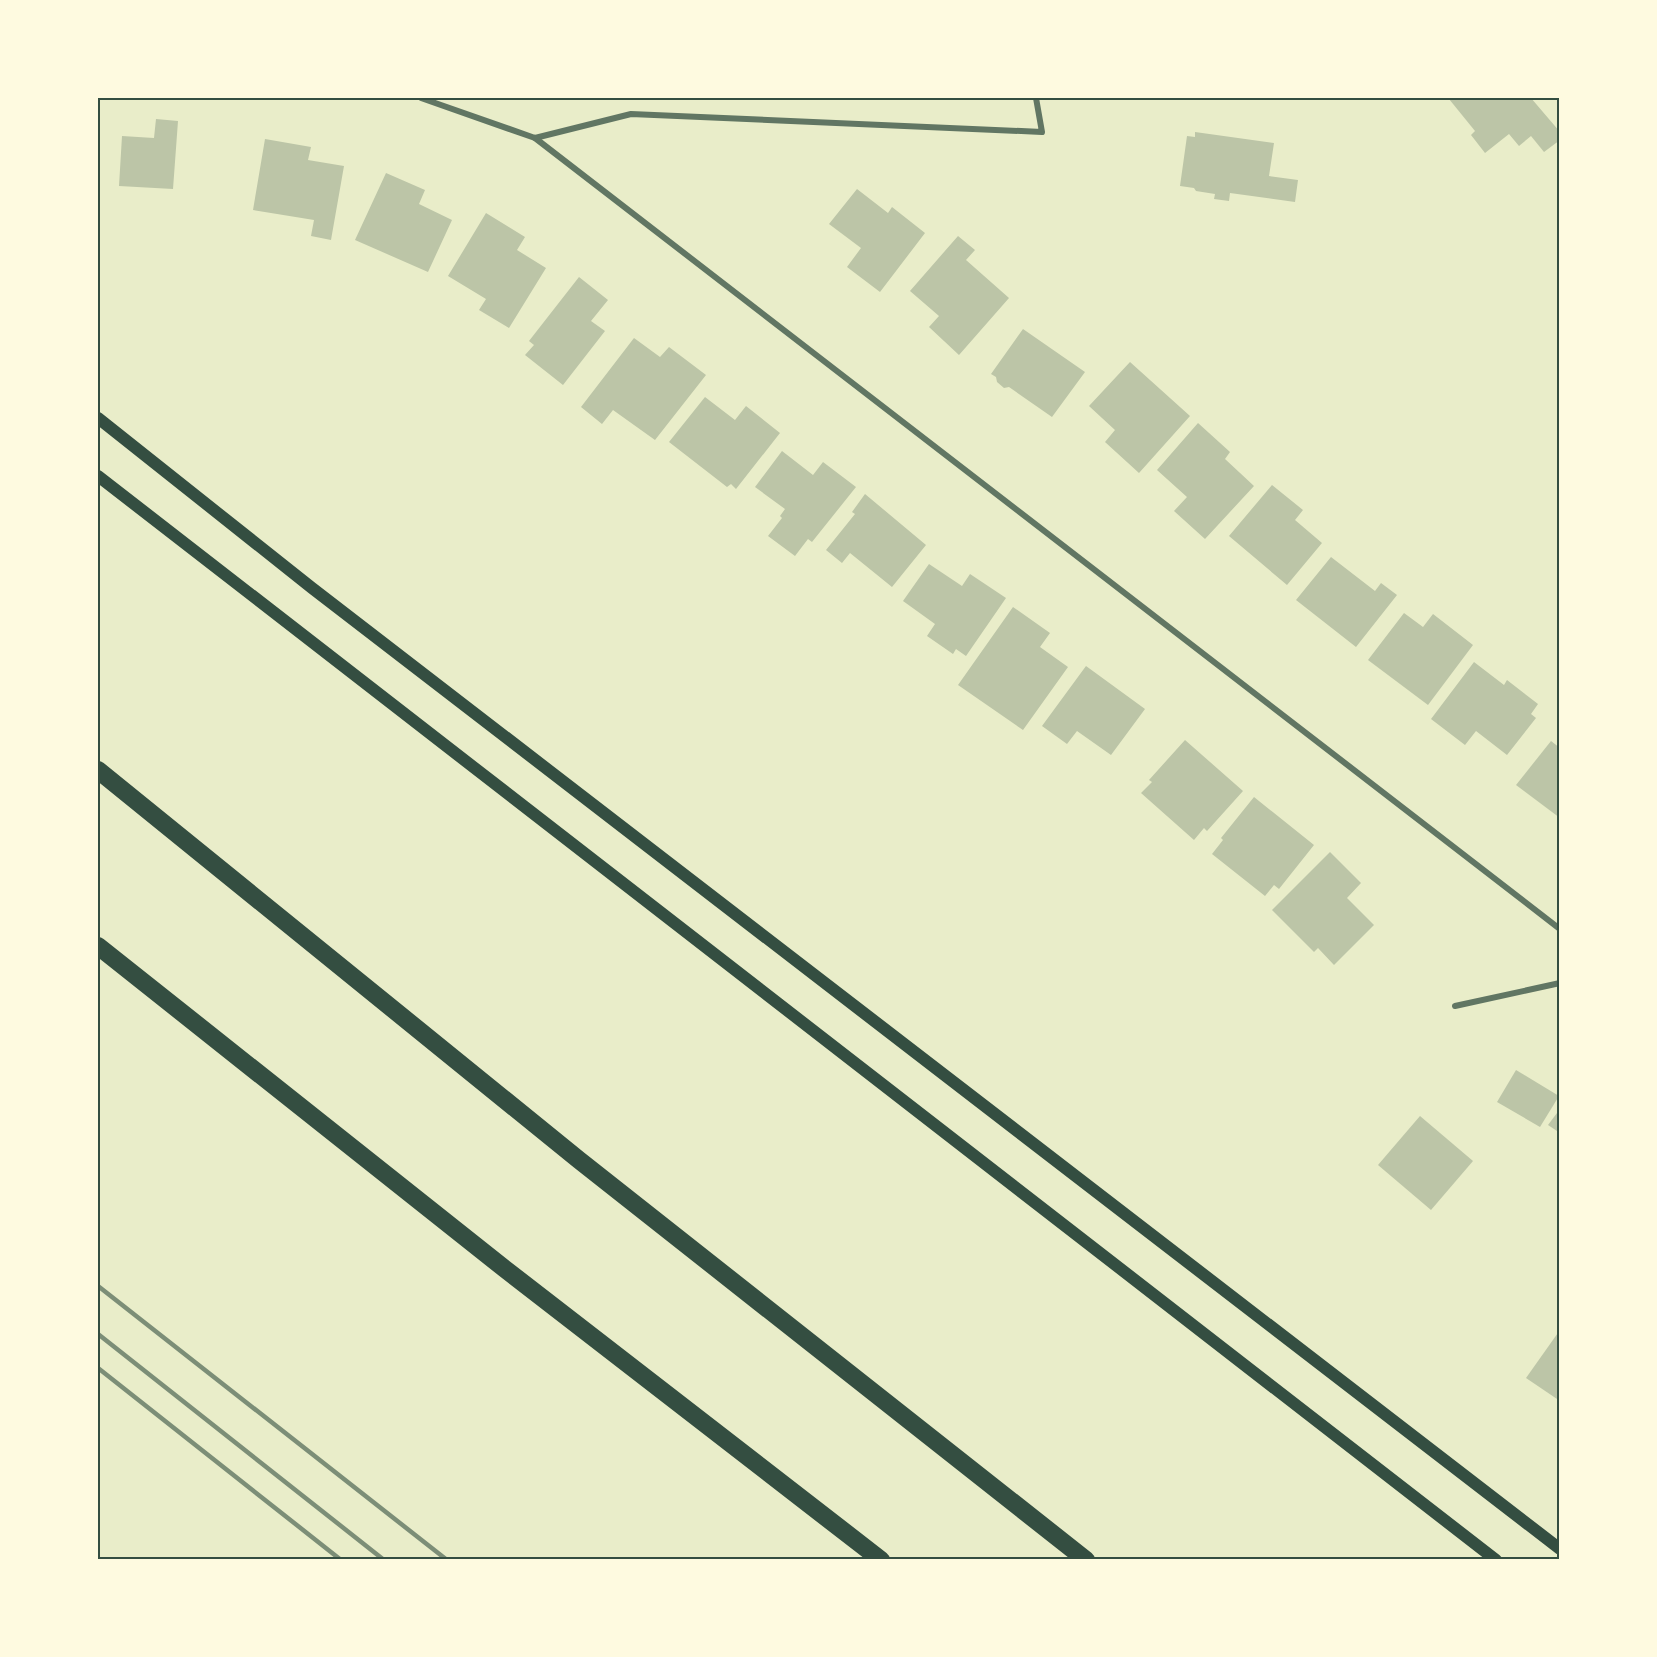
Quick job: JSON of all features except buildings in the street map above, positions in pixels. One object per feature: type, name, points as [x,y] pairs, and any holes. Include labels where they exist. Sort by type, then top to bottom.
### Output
[{"type":"highway","points":[[98,770],[579,1160],[1086,1560]]},
{"type":"highway","points":[[98,946],[505,1269],[881,1560]]},
{"type":"main road","points":[[98,418],[331,603],[1560,1549]]},
{"type":"main road","points":[[98,476],[1496,1560]]},
{"type":"street","points":[[421,98],[535,138],[1560,929]]},
{"type":"street","points":[[535,138],[631,114],[1042,132],[1035,98]]},
{"type":"street","points":[[1455,1006],[1560,983]]},
{"type":"railway","points":[[98,1286],[447,1560]]},
{"type":"railway","points":[[98,1334],[384,1560]]},
{"type":"railway","points":[[98,1368],[341,1560]]}]
